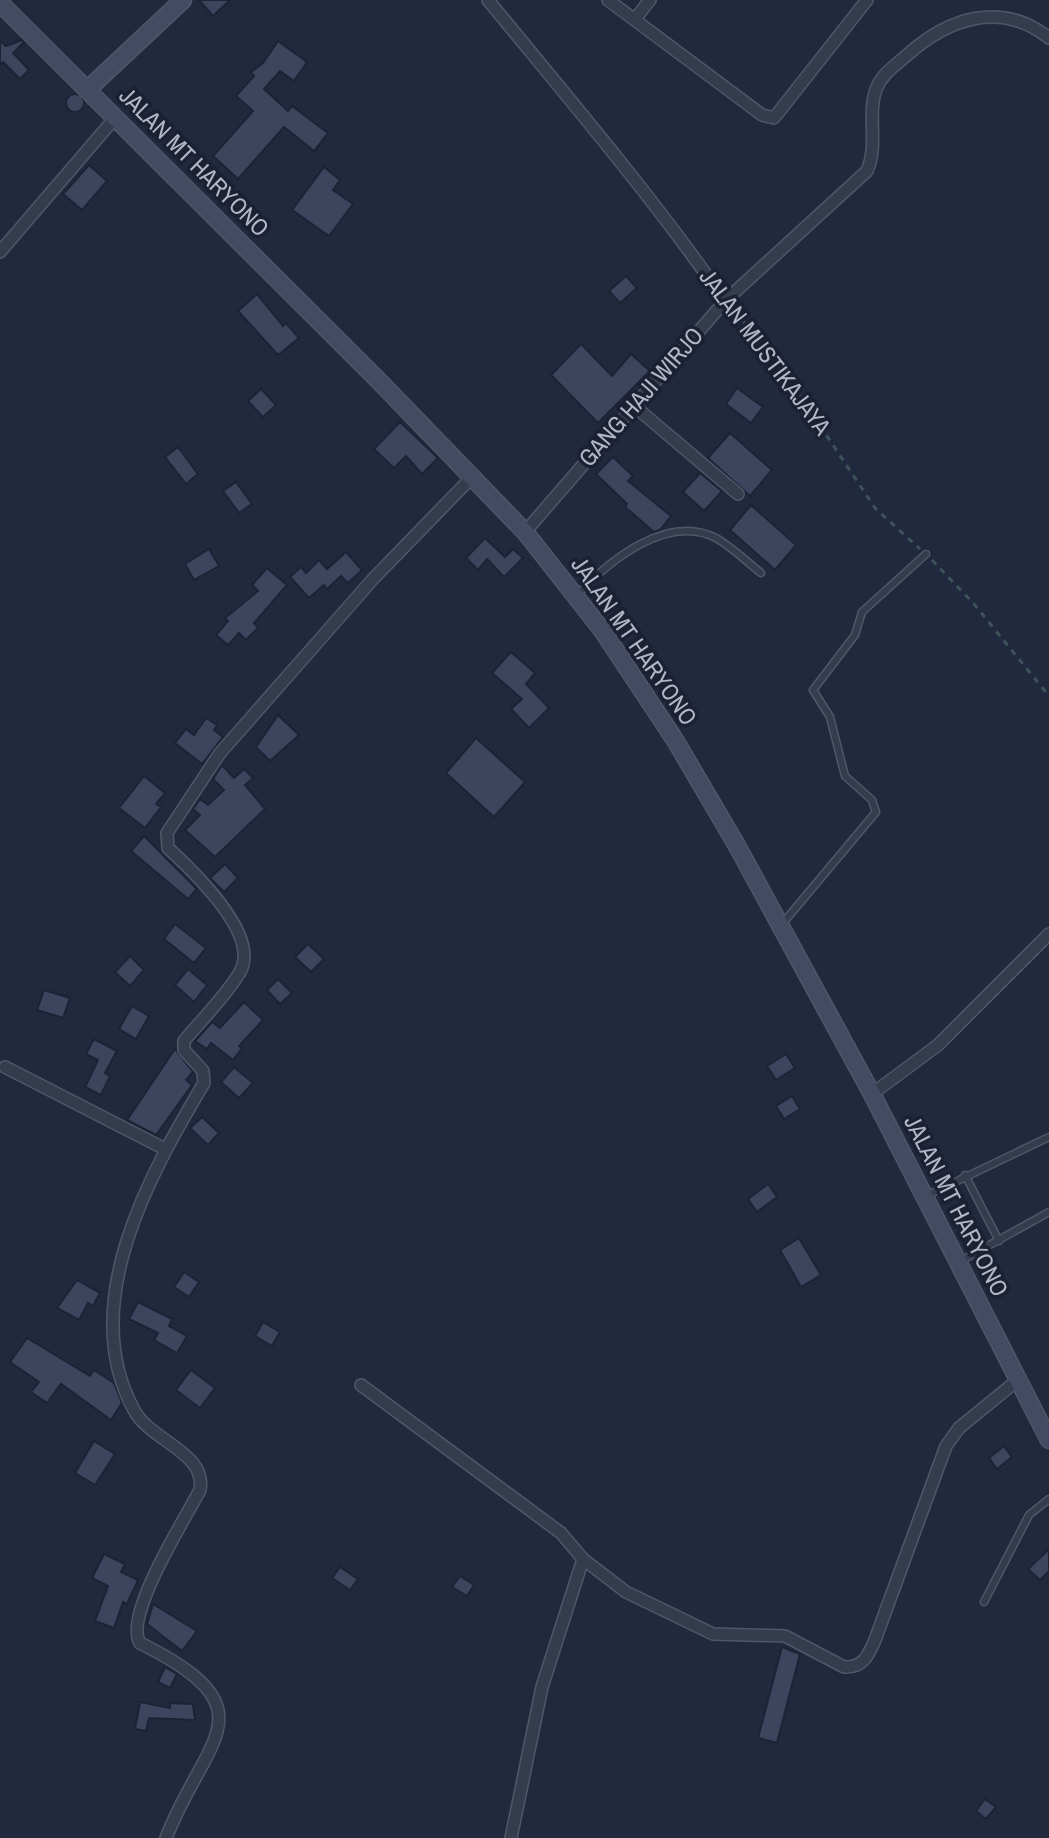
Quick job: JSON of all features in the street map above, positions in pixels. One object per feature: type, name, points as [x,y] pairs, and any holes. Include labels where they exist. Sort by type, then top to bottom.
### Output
[{"type":"main road","points":[[87,90],[183,0]]},
{"type":"main road","name":"JALAN MT HARYONO","points":[[0,3],[525,532],[575,596],[675,740],[872,1094],[1047,1430]]},
{"type":"street","name":"JALAN MUSTIKAJAYA","points":[[488,0],[683,241],[725,301]]},
{"type":"street","points":[[608,0],[623,4],[635,19],[762,115],[774,118],[867,0]]},
{"type":"street","points":[[635,19],[650,0]]},
{"type":"street","name":"GANG HAJI WIRJO","points":[[525,532],[725,301],[867,171],[875,144],[875,90],[882,78],[943,26],[964,18],[988,16],[1029,24],[1049,38]]},
{"type":"street","points":[[0,252],[115,118]]},
{"type":"street","points":[[633,405],[738,494]]},
{"type":"street","points":[[166,1838],[186,1790],[215,1742],[219,1716],[214,1695],[168,1656],[140,1643],[135,1632],[140,1610],[200,1490],[202,1479],[198,1466],[149,1430],[134,1412],[117,1357],[115,1285],[124,1244],[165,1149],[206,1076],[184,1050],[184,1041],[241,971],[244,948],[213,893],[168,848],[167,833],[220,753],[373,579],[471,478]]},
{"type":"street","points":[[872,1094],[938,1045],[1049,934]]},
{"type":"street","points":[[5,1067],[165,1149]]},
{"type":"street","points":[[361,1385],[561,1533],[583,1559],[626,1592],[713,1634],[785,1636],[844,1667],[853,1667],[862,1663],[875,1640],[946,1446],[959,1428],[1019,1379]]},
{"type":"street","points":[[511,1838],[542,1687],[583,1559]]},
{"type":"lane","points":[[575,596],[607,564],[672,533],[706,534],[718,539],[761,573]]},
{"type":"lane","points":[[780,926],[876,812],[872,800],[845,776],[830,717],[813,691],[855,635],[862,612],[926,554]]},
{"type":"lane","points":[[925,1197],[1049,1137]]},
{"type":"lane","points":[[965,1175],[999,1241]]},
{"type":"lane","points":[[959,1262],[1049,1212]]},
{"type":"lane","points":[[984,1602],[1029,1515],[1049,1499]]},
{"type":"path","name":"JALAN MUSTIKAJAYA","points":[[725,301],[785,373],[875,508],[926,554],[974,604],[1049,696]]},
{"type":"building","points":[[199,0],[230,0],[213,16]]},
{"type":"building","points":[[0,41],[6,46],[24,42],[13,53],[29,70],[20,79],[3,62],[0,65]]},
{"type":"building","points":[[278,41],[307,62],[294,81],[280,71],[264,89],[288,111],[292,106],[328,133],[314,151],[284,127],[238,179],[213,156],[253,111],[236,96],[254,76],[251,72],[263,63]]},
{"type":"building","points":[[71,94],[79,94],[84,103],[82,110],[71,112],[66,107],[66,99]]},
{"type":"building","points":[[89,165],[107,181],[82,210],[63,194]]},
{"type":"building","points":[[324,167],[340,180],[333,190],[353,204],[329,236],[292,210]]},
{"type":"building","points":[[626,276],[637,288],[620,303],[609,291]]},
{"type":"building","points":[[257,294],[283,326],[286,323],[299,338],[278,355],[238,311]]},
{"type":"building","points":[[581,344],[612,376],[631,354],[650,371],[598,423],[551,375]]},
{"type":"building","points":[[737,388],[763,407],[751,423],[726,404]]},
{"type":"building","points":[[261,389],[276,405],[263,417],[248,401]]},
{"type":"building","points":[[400,422],[438,458],[422,474],[406,456],[394,468],[374,449]]},
{"type":"building","points":[[730,433],[772,470],[750,496],[708,458]]},
{"type":"building","points":[[178,447],[198,474],[186,484],[165,457]]},
{"type":"building","points":[[613,457],[633,476],[628,481],[671,516],[660,530],[654,532],[625,507],[627,504],[596,474]]},
{"type":"building","points":[[700,473],[722,491],[704,511],[683,492]]},
{"type":"building","points":[[236,482],[252,504],[239,513],[223,491]]},
{"type":"building","points":[[751,505],[796,545],[775,570],[730,530]]},
{"type":"building","points":[[485,538],[505,557],[513,549],[523,558],[504,577],[487,559],[478,570],[466,558]]},
{"type":"building","points":[[209,549],[219,566],[194,580],[185,564]]},
{"type":"building","points":[[346,552],[362,570],[348,583],[341,576],[327,589],[324,585],[309,598],[290,577],[301,567],[306,573],[319,560],[327,569]]},
{"type":"building","points":[[267,568],[287,585],[254,623],[258,628],[246,640],[239,633],[228,645],[216,635],[228,621],[225,618],[258,591],[252,585]]},
{"type":"building","points":[[511,652],[535,673],[526,684],[549,708],[529,728],[511,709],[522,699],[492,673]]},
{"type":"building","points":[[278,715],[299,735],[270,761],[256,747]]},
{"type":"building","points":[[206,718],[217,725],[214,730],[223,737],[202,764],[175,743],[186,729],[194,735]]},
{"type":"building","points":[[476,738],[525,782],[494,817],[446,773]]},
{"type":"building","points":[[222,765],[234,778],[244,769],[253,778],[245,785],[265,809],[215,857],[185,830],[200,815],[193,809],[200,799],[208,805],[224,790],[213,779]]},
{"type":"building","points":[[144,776],[165,793],[156,804],[161,807],[145,828],[119,808]]},
{"type":"building","points":[[144,836],[197,889],[188,899],[131,851]]},
{"type":"building","points":[[225,864],[238,878],[224,892],[210,878]]},
{"type":"building","points":[[175,924],[206,948],[194,963],[164,939]]},
{"type":"building","points":[[308,944],[324,959],[311,972],[295,957]]},
{"type":"building","points":[[130,956],[144,970],[130,986],[115,972]]},
{"type":"building","points":[[188,969],[207,985],[194,1002],[175,985]]},
{"type":"building","points":[[278,979],[292,993],[280,1004],[267,990]]},
{"type":"building","points":[[44,990],[70,998],[63,1018],[37,1010]]},
{"type":"building","points":[[244,1002],[263,1020],[239,1046],[242,1048],[233,1060],[211,1043],[207,1049],[195,1041],[212,1022],[220,1028]]},
{"type":"building","points":[[132,1006],[149,1016],[136,1039],[119,1029]]},
{"type":"building","points":[[94,1039],[117,1051],[105,1073],[110,1076],[101,1095],[85,1087],[98,1060],[86,1054]]},
{"type":"building","points":[[175,1049],[193,1072],[186,1080],[192,1085],[156,1135],[127,1120]]},
{"type":"building","points":[[786,1054],[795,1068],[776,1080],[767,1066]]},
{"type":"building","points":[[234,1067],[253,1083],[239,1098],[221,1082]]},
{"type":"building","points":[[792,1096],[800,1109],[784,1119],[776,1106]]},
{"type":"building","points":[[202,1117],[219,1133],[208,1145],[190,1128]]},
{"type":"building","points":[[768,1184],[777,1197],[757,1212],[748,1199]]},
{"type":"building","points":[[799,1238],[821,1275],[801,1287],[780,1250]]},
{"type":"building","points":[[184,1272],[199,1282],[189,1297],[174,1287]]},
{"type":"building","points":[[77,1280],[100,1293],[93,1306],[88,1303],[79,1320],[57,1308]]},
{"type":"building","points":[[138,1302],[172,1319],[169,1326],[187,1336],[177,1353],[154,1340],[158,1333],[129,1319]]},
{"type":"building","points":[[263,1322],[280,1332],[272,1346],[255,1336]]},
{"type":"building","points":[[27,1338],[90,1376],[94,1370],[114,1383],[122,1403],[111,1420],[61,1384],[47,1403],[31,1392],[39,1382],[10,1362]]},
{"type":"building","points":[[191,1370],[215,1388],[200,1408],[176,1390]]},
{"type":"building","points":[[94,1441],[115,1454],[95,1485],[75,1473]]},
{"type":"building","points":[[1004,1446],[1012,1457],[997,1469],[989,1458]]},
{"type":"building","points":[[1049,1549],[1049,1571],[1040,1580],[1028,1569]]},
{"type":"building","points":[[104,1554],[125,1564],[121,1572],[138,1580],[127,1604],[123,1602],[114,1628],[95,1621],[108,1586],[92,1578]]},
{"type":"building","points":[[340,1567],[358,1579],[350,1590],[332,1578]]},
{"type":"building","points":[[460,1576],[474,1585],[467,1596],[452,1587]]},
{"type":"building","points":[[153,1604],[197,1631],[182,1651],[147,1624]]},
{"type":"building","points":[[782,1647],[800,1654],[777,1743],[758,1738]]},
{"type":"building","points":[[165,1667],[177,1674],[170,1688],[158,1682]]},
{"type":"building","points":[[140,1702],[170,1708],[170,1703],[193,1704],[195,1720],[149,1718],[146,1731],[135,1729]]},
{"type":"building","points":[[985,1799],[996,1807],[986,1819],[976,1811]]}]
